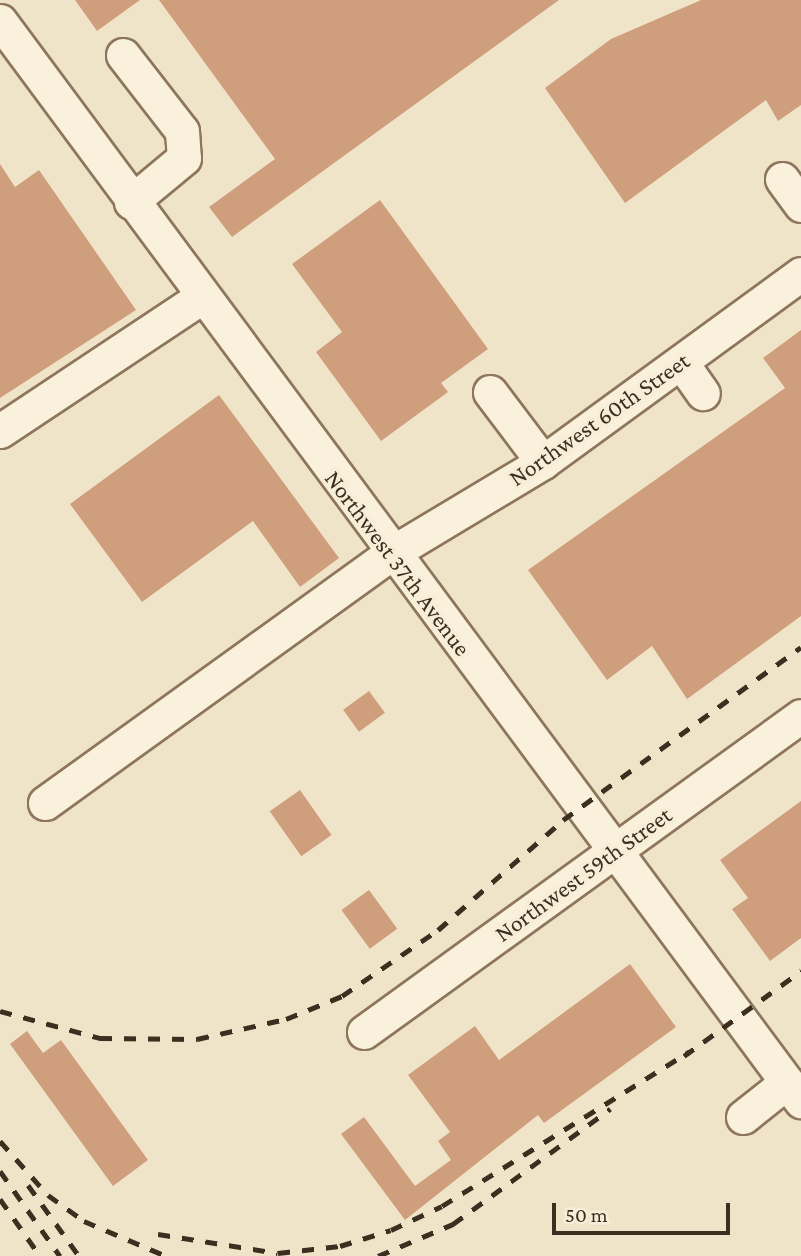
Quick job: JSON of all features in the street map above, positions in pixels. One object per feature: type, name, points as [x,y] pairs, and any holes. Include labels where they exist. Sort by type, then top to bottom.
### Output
[{"type":"street","name":"Northwest 37th Avenue","points":[[0,21],[390,554],[616,850],[794,1091]]},
{"type":"street","points":[[123,55],[182,131],[184,158],[131,202]]},
{"type":"street","name":"Northwest 60th Street","points":[[45,803],[390,554],[543,462],[801,274]]},
{"type":"street","points":[[0,430],[202,297]]},
{"type":"street","points":[[681,362],[703,393]]},
{"type":"street","points":[[490,392],[543,462]]},
{"type":"street","name":"Northwest 59th Street","points":[[364,1032],[801,716]]},
{"type":"street","points":[[743,1116],[794,1091]]},
{"type":"building","points":[[75,0],[140,0],[97,31]]},
{"type":"building","points":[[159,0],[559,0],[232,237],[209,207],[275,159]]},
{"type":"building","points":[[701,0],[801,0],[801,105],[778,121],[766,100],[625,203],[545,88],[611,39]]},
{"type":"building","points":[[0,164],[15,187],[39,170],[136,310],[0,398]]},
{"type":"building","points":[[380,200],[488,349],[441,383],[448,392],[381,441],[316,352],[342,332],[292,264]]},
{"type":"building","points":[[801,330],[801,616],[687,699],[652,646],[607,680],[528,570],[785,388],[763,358]]},
{"type":"building","points":[[219,395],[339,558],[300,587],[253,521],[142,602],[70,504]]},
{"type":"building","points":[[369,691],[385,713],[359,732],[343,710]]},
{"type":"building","points":[[300,790],[332,835],[301,856],[270,811]]},
{"type":"building","points":[[801,801],[801,938],[770,961],[732,909],[748,898],[720,860]]},
{"type":"building","points":[[369,890],[397,929],[370,949],[341,910]]},
{"type":"building","points":[[630,964],[676,1027],[544,1123],[538,1115],[405,1220],[341,1134],[364,1117],[415,1186],[451,1160],[438,1141],[450,1132],[408,1075],[475,1026],[499,1060]]},
{"type":"building","points":[[27,1031],[43,1053],[61,1040],[148,1160],[113,1186],[10,1044]]},
{"type":"railway","points":[[0,1011],[100,1038],[197,1039],[286,1019],[342,996],[438,930],[563,820],[801,647]]},
{"type":"railway","points":[[684,1056],[801,971]]},
{"type":"railway","points":[[158,1234],[278,1253],[340,1246],[391,1230],[442,1206],[690,1051]]},
{"type":"railway","points":[[378,1256],[453,1224],[610,1109]]},
{"type":"railway","points":[[0,1141],[48,1195],[84,1221],[166,1256]]},
{"type":"railway","points":[[0,1171],[60,1256]]},
{"type":"railway","points":[[28,1185],[79,1256]]},
{"type":"railway","points":[[0,1199],[40,1256]]}]
